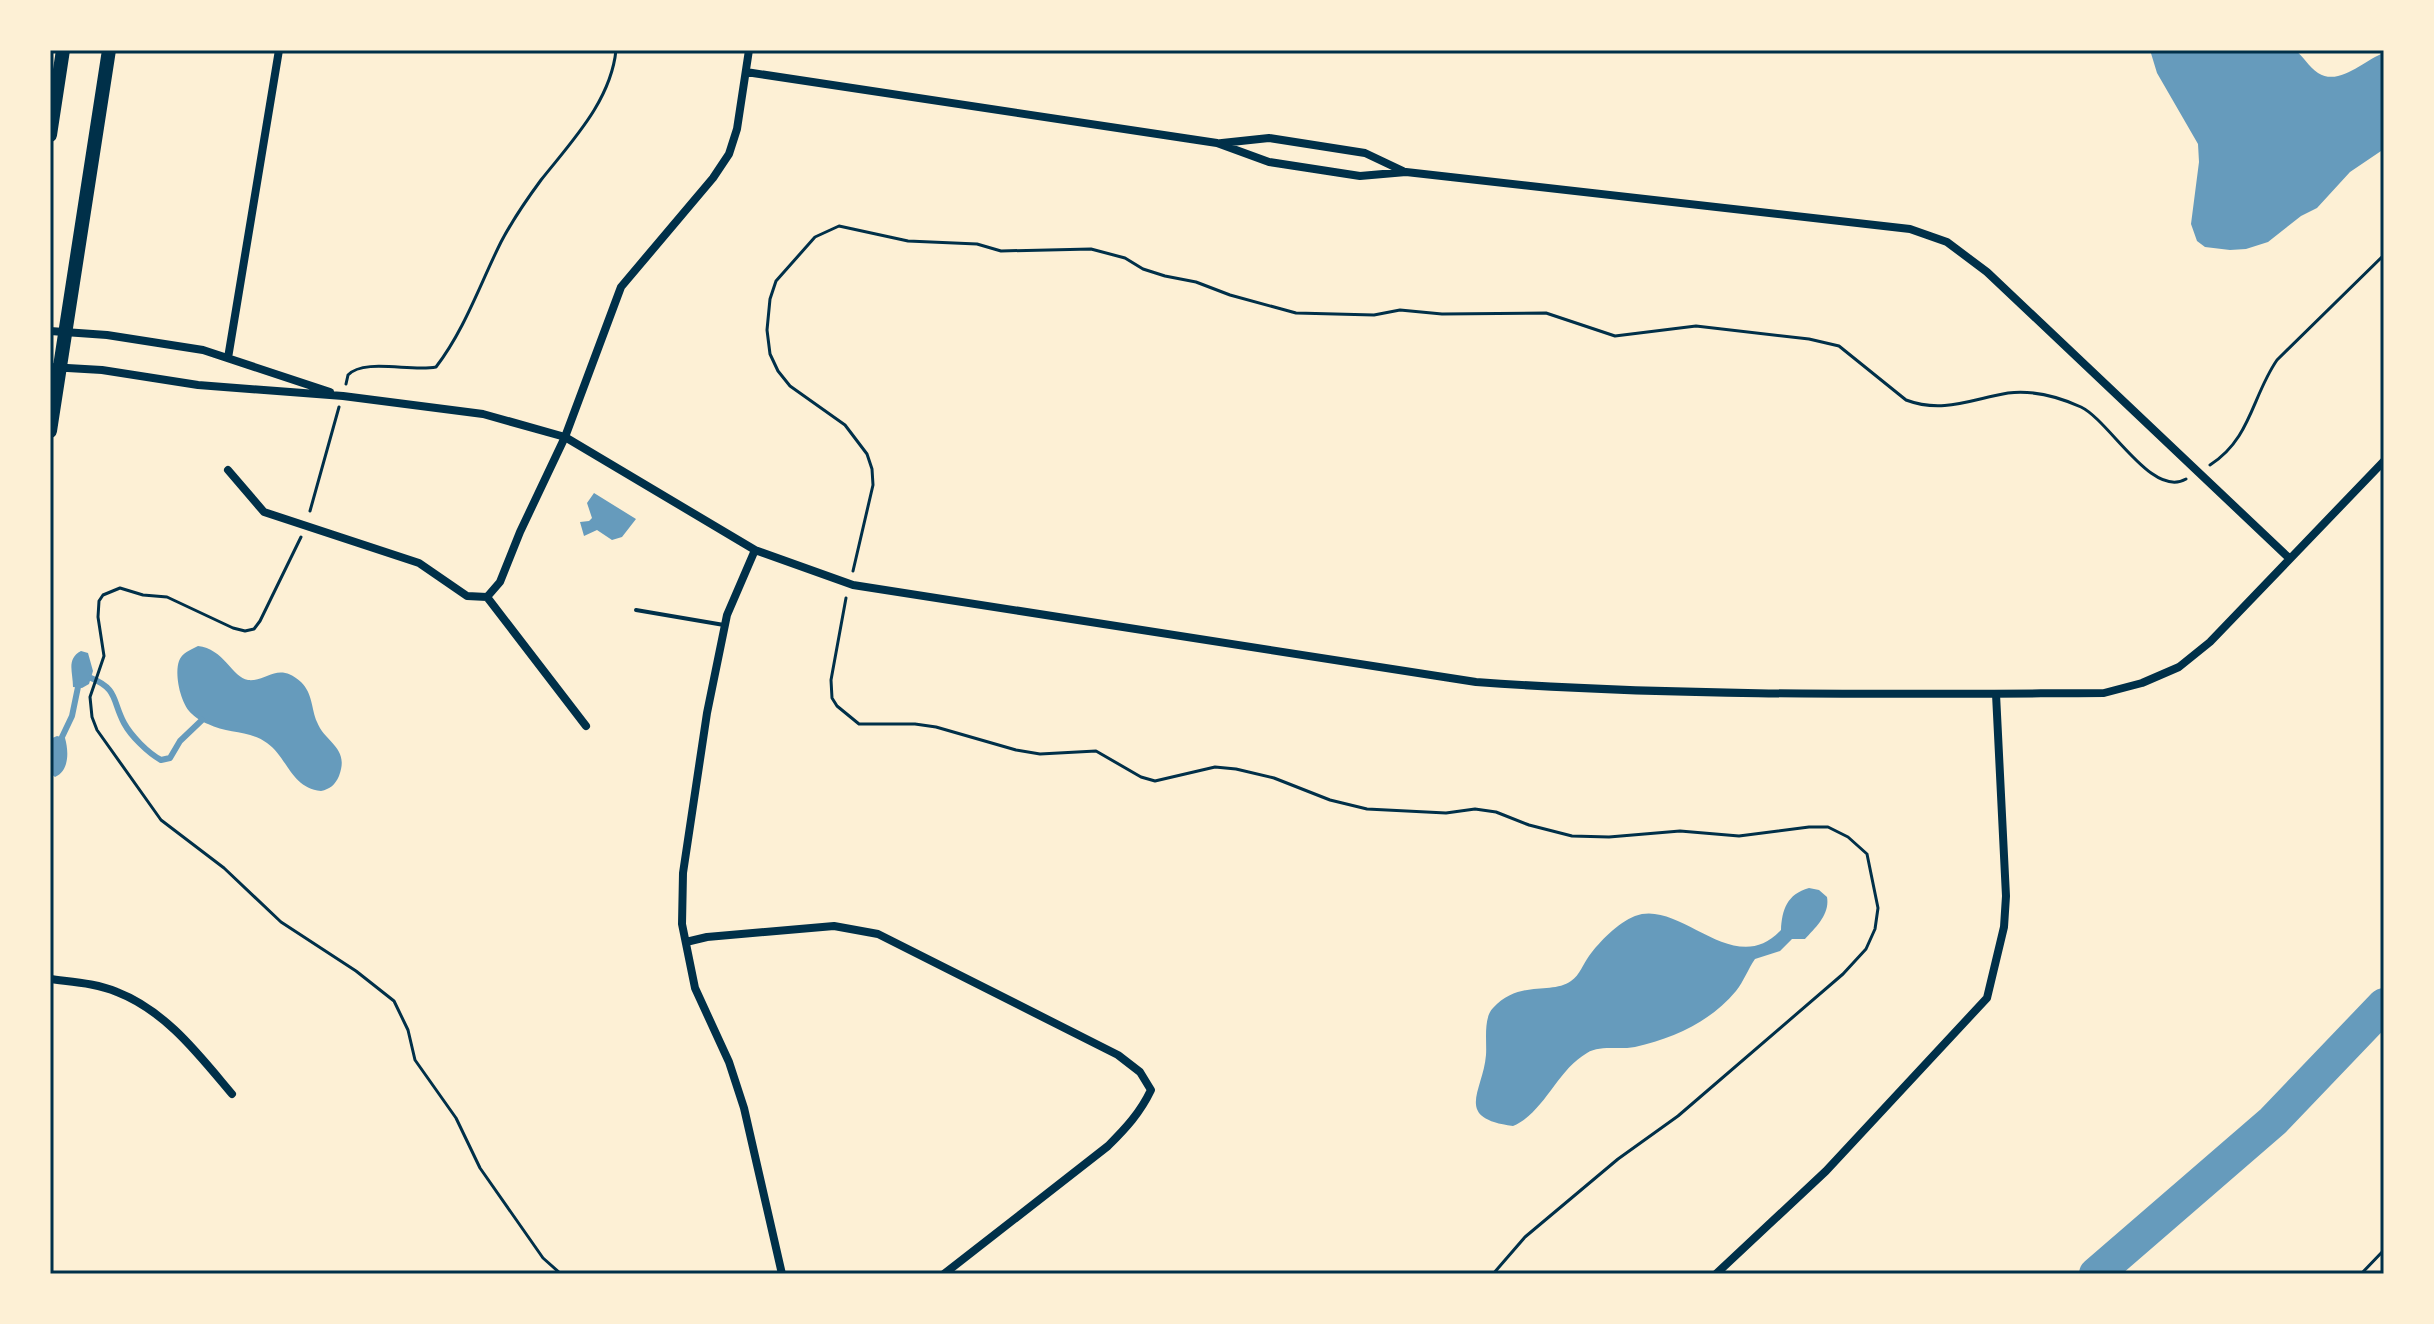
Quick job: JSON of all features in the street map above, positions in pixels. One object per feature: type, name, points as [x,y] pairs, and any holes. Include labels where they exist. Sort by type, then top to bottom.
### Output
[{"type":"main road","points":[[50,135],[63,50]]},
{"type":"main road","points":[[50,431],[58,331],[109,50]]},
{"type":"street","points":[[228,358],[279,50]]},
{"type":"street","points":[[487,597],[500,582],[565,437],[621,287],[713,178],[729,154],[737,129],[749,50]]},
{"type":"street","points":[[746,72],[1217,143],[1269,162],[1360,176],[1406,172],[1910,229],[1947,242],[1987,272],[2289,558]]},
{"type":"street","points":[[1217,143],[1269,138],[1296,142],[1365,153],[1406,172]]},
{"type":"street","points":[[58,331],[107,335],[203,350],[343,396]]},
{"type":"street","points":[[55,367],[102,370],[198,385],[343,396],[483,414],[565,437],[755,550],[850,583],[1039,616],[1476,682],[1565,689],[1829,695],[2104,693],[2142,683],[2179,667],[2210,642],[2384,461]]},
{"type":"street","points":[[228,470],[264,512],[419,563],[467,596],[487,597],[586,726]]},
{"type":"street","points":[[755,550],[725,625],[707,713],[683,873],[682,924],[695,988],[729,1062],[744,1108],[782,1274]]},
{"type":"street","points":[[1716,1274],[1826,1171],[1987,998],[2004,927],[2006,896],[1996,694]]},
{"type":"street","points":[[686,942],[707,937],[834,926],[878,934],[1118,1055],[1140,1072],[1151,1090],[1141,1112],[1129,1125],[1108,1146],[944,1274]]},
{"type":"street","points":[[50,979],[94,985],[140,1003],[181,1034],[232,1094]]},
{"type":"lane","points":[[636,610],[725,625]]},
{"type":"path","points":[[1493,1274],[1525,1237],[1618,1159],[1678,1116],[1843,974],[1866,949],[1875,929],[1878,908],[1867,854],[1848,837],[1828,827],[1739,836],[1680,831],[1609,837],[1572,836],[1529,825],[1496,812],[1475,809],[1446,813],[1367,809],[1330,800],[1274,778],[1236,769],[1215,767],[1155,781],[1141,777],[1096,751],[1040,754],[936,727],[859,724],[837,706],[832,698],[831,680],[873,485],[867,454],[845,425],[790,386],[770,354],[767,330],[770,299],[776,281],[815,237],[839,226],[908,241],[977,244],[1001,251],[1026,253],[1091,249],[1125,258],[1143,269],[1165,276],[1196,282],[1296,313],[1374,315],[1400,310],[1442,314],[1546,313],[1615,336],[1696,326],[1809,339],[1839,346],[1906,400],[1918,404],[1938,408],[2009,393],[2052,396],[2086,409],[2150,473],[2161,480],[2180,483],[2219,460],[2250,420],[2267,373],[2277,360],[2384,255]]},
{"type":"path","points":[[99,671],[91,689],[90,706],[97,730],[161,820],[224,868],[281,922],[356,971],[394,1001],[408,1030],[415,1060],[456,1118],[480,1168],[543,1258],[561,1274]]},
{"type":"path","points":[[2361,1274],[2384,1250]]},
{"type":"water","points":[[2150,50],[2295,50],[2318,73],[2335,77],[2384,53],[2384,149],[2350,172],[2317,208],[2301,216],[2268,242],[2246,249],[2205,247],[2197,241],[2191,224],[2199,162],[2198,144],[2157,73]]},
{"type":"water","points":[[594,493],[636,519],[622,537],[612,540],[597,530],[584,536],[580,522],[592,518],[587,503]]},
{"type":"water","points":[[198,646],[214,652],[248,680],[285,673],[301,682],[308,691],[321,729],[341,758],[339,776],[330,788],[321,791],[311,789],[296,778],[267,743],[253,736],[215,727],[188,710],[178,682],[178,667],[182,656]]},
{"type":"water","points":[[81,651],[88,653],[93,671],[89,684],[82,688],[73,687],[71,666],[73,658]]},
{"type":"water","points":[[57,736],[65,738],[67,755],[63,770],[55,777],[50,773],[50,739]]},
{"type":"water","points":[[1809,888],[1819,890],[1827,897],[1826,909],[1818,925],[1805,939],[1792,939],[1780,951],[1755,959],[1736,991],[1715,1012],[1677,1034],[1649,1043],[1587,1053],[1567,1070],[1534,1111],[1513,1126],[1494,1122],[1477,1110],[1477,1092],[1486,1055],[1488,1018],[1503,999],[1525,990],[1555,987],[1571,981],[1604,939],[1635,916],[1652,914],[1670,918],[1726,943],[1745,947],[1763,943],[1781,930],[1784,910],[1795,894]]},
{"type":"waterway","points":[[91,678],[106,686],[131,733],[145,749],[161,760],[170,758],[180,741],[202,720]]},
{"type":"waterway","points":[[62,737],[72,716],[78,687]]},
{"type":"waterway","points":[[2096,1274],[2273,1121],[2384,1005]]}]
